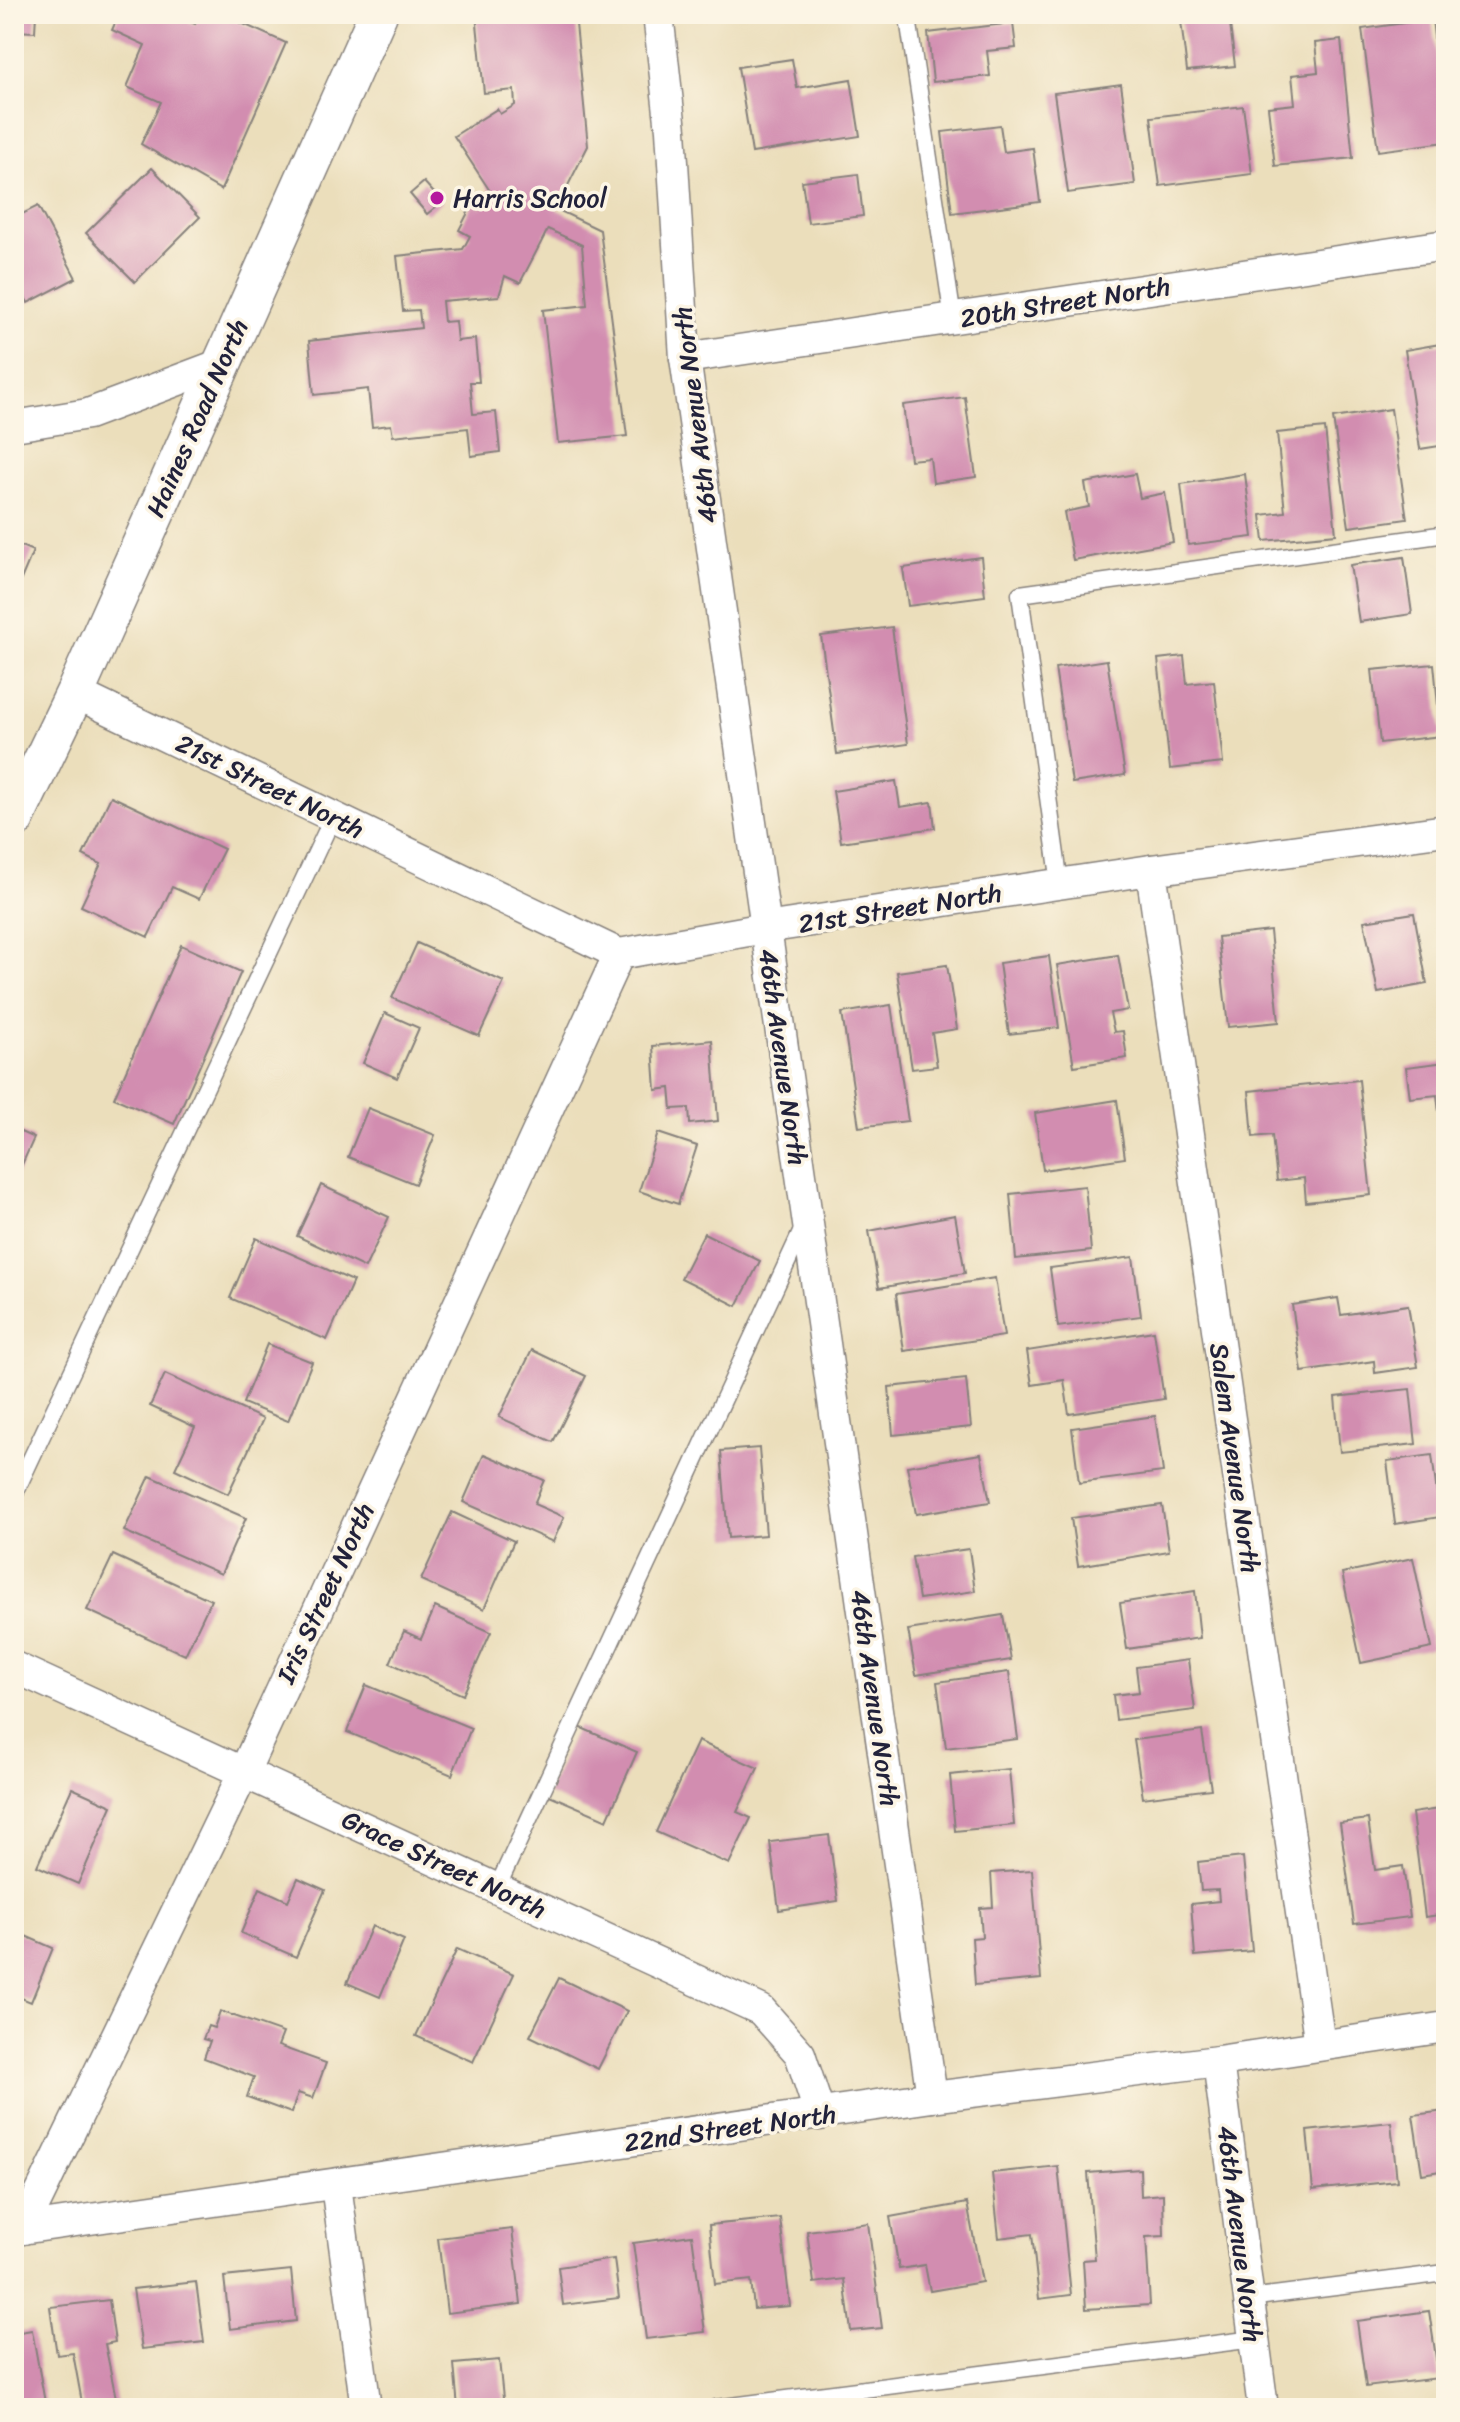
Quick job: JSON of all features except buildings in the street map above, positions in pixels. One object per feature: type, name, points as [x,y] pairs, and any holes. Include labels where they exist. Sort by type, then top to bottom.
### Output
[{"type":"street","name":"Haines Road North","points":[[14,820],[75,693],[378,14]]},
{"type":"street","name":"46th Avenue North","points":[[658,14],[671,130],[685,358],[932,2097]]},
{"type":"street","name":"20th Street North","points":[[685,358],[1446,245]]},
{"type":"street","points":[[14,426],[88,414],[221,364]]},
{"type":"street","name":"21st Street North","points":[[75,693],[619,954],[765,928],[1151,870],[1446,830]]},
{"type":"street","name":"Salem Avenue North","points":[[1151,870],[1320,2045]]},
{"type":"street","name":"Iris Street North","points":[[19,2229],[244,1772],[619,954]]},
{"type":"street","name":"Grace Street North","points":[[14,1667],[761,2010],[800,2054],[820,2115]]},
{"type":"street","name":"22nd Street North","points":[[19,2229],[932,2097],[1218,2061],[1446,2027]]},
{"type":"street","name":"46th Avenue North","points":[[1218,2061],[1263,2408]]},
{"type":"street","points":[[336,2185],[366,2408]]},
{"type":"lane","points":[[936,14],[908,18],[953,319]]},
{"type":"lane","points":[[1060,884],[1020,594],[1446,534]]},
{"type":"lane","points":[[14,1495],[333,817]]},
{"type":"lane","points":[[497,1888],[807,1221]]},
{"type":"lane","points":[[1249,2298],[1446,2273]]},
{"type":"lane","points":[[716,2408],[1254,2339]]},
{"type":"place","name":"Harris School","points":[[437,198]]}]
